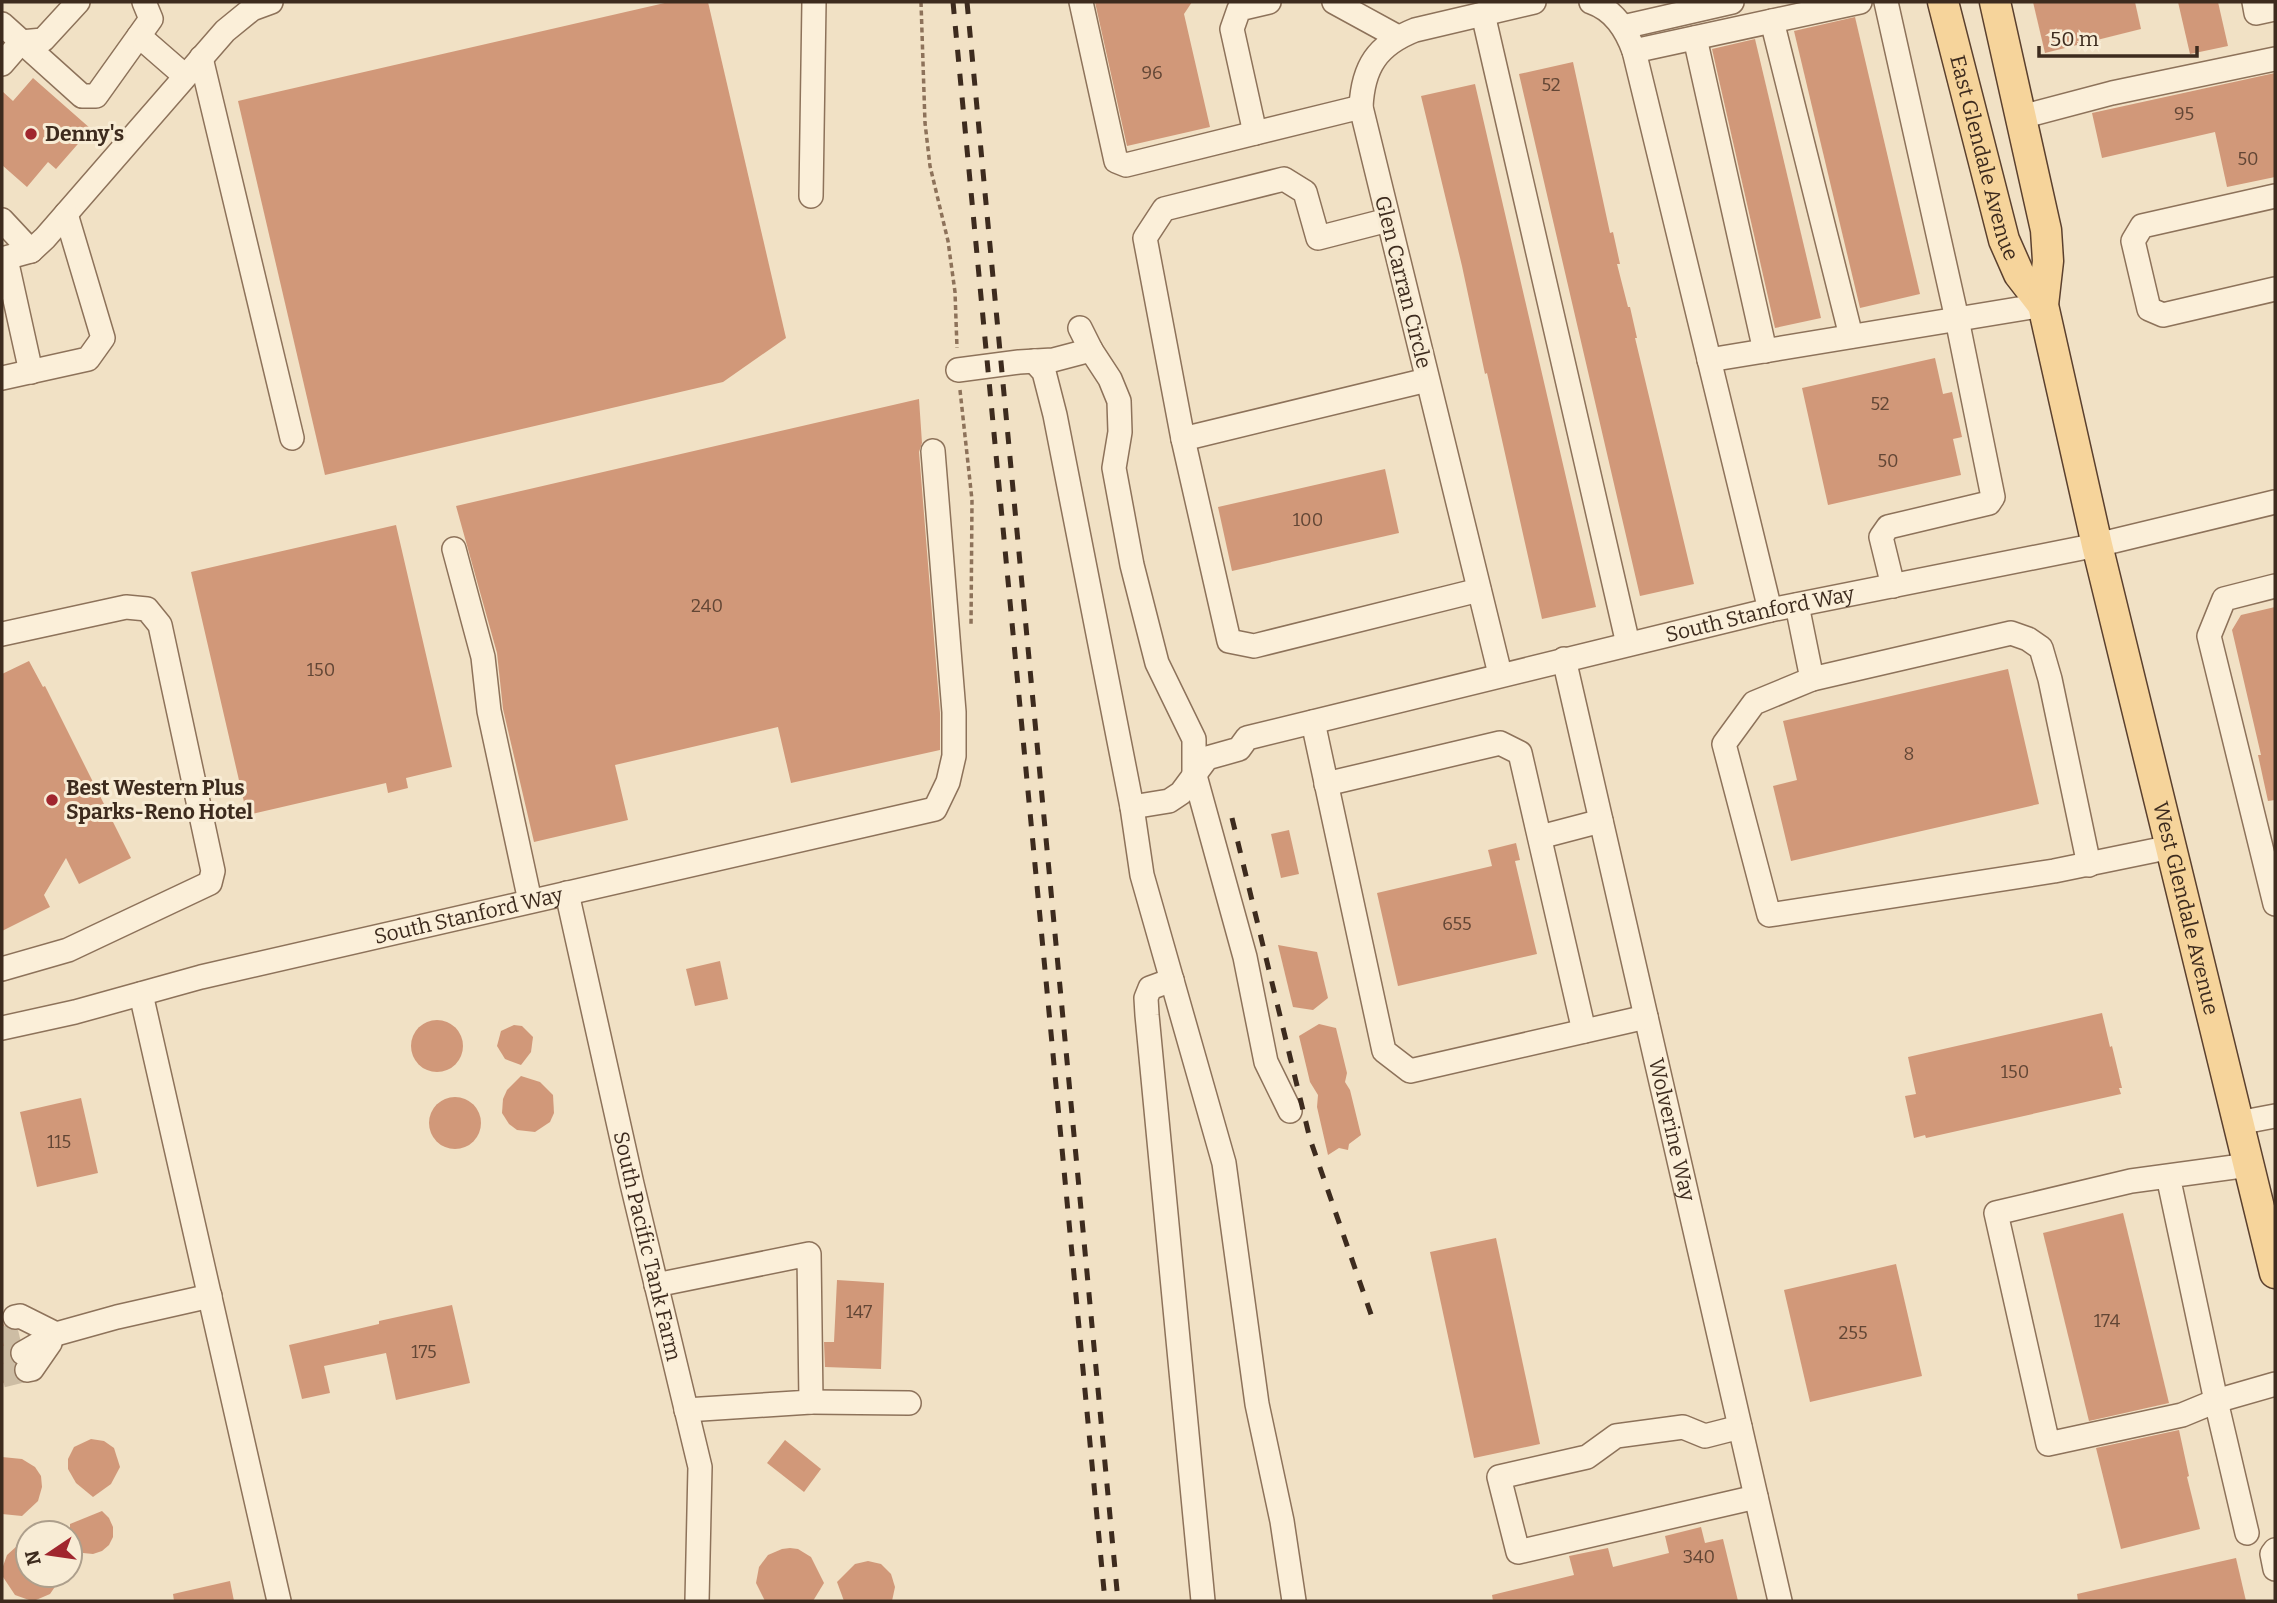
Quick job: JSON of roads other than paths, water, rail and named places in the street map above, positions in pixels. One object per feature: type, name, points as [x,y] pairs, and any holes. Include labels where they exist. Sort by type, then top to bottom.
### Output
[{"type":"main road","name":"East Glendale Avenue","points":[[1943,2],[2004,240],[2019,274],[2043,305]]},
{"type":"main road","name":"East Glendale Avenue","points":[[1995,2],[2046,230],[2048,261],[2043,305],[2097,545]]},
{"type":"main road","name":"West Glendale Avenue","points":[[2097,545],[2275,1273]]},
{"type":"street","points":[[2,64],[21,42],[43,40],[78,2]]},
{"type":"street","points":[[2,23],[82,96],[96,96],[151,19],[144,2]]},
{"type":"street","points":[[31,372],[4,259],[31,251],[45,239],[225,31],[252,9],[271,2]]},
{"type":"street","points":[[811,196],[814,2]]},
{"type":"street","points":[[1080,2],[1116,161],[1126,164],[1361,107]]},
{"type":"street","points":[[1255,133],[1231,29],[1239,9],[1269,2]]},
{"type":"street","points":[[1334,2],[1398,37]]},
{"type":"street","name":"Glen Carran Circle","points":[[1500,674],[1361,107],[1362,86],[1370,65],[1381,50],[1398,37],[1415,30],[1534,2]]},
{"type":"street","points":[[1591,2],[1616,18],[1634,51],[1770,610]]},
{"type":"street","points":[[1622,27],[1652,10],[1732,2]]},
{"type":"street","points":[[1634,51],[1860,2]]},
{"type":"street","points":[[1886,2],[1957,319],[1993,497],[1989,503],[1888,527],[1881,537],[1893,586]]},
{"type":"street","points":[[2254,2],[2256,13],[2275,9]]},
{"type":"street","points":[[1483,14],[1628,644]]},
{"type":"street","points":[[1772,21],[1851,336]]},
{"type":"street","points":[[139,36],[185,76]]},
{"type":"street","points":[[1695,38],[1765,351]]},
{"type":"street","points":[[201,58],[292,438]]},
{"type":"street","points":[[2021,117],[2112,93],[2275,59]]},
{"type":"street","points":[[1388,220],[1318,239],[1305,192],[1284,178],[1164,209],[1145,238],[1184,439],[1230,641],[1254,646],[1479,590]]},
{"type":"street","points":[[2275,196],[2142,226],[2133,241],[2149,309],[2163,315],[2275,289]]},
{"type":"street","points":[[2,378],[88,359],[103,338],[66,214]]},
{"type":"street","points":[[2,220],[31,251]]},
{"type":"street","points":[[1709,360],[2043,305]]},
{"type":"street","points":[[1080,328],[1110,379],[1119,401],[1120,432],[1114,468],[1132,565],[1157,663],[1194,739],[1194,772],[1245,957],[1266,1062],[1290,1111]]},
{"type":"street","points":[[958,370],[1053,360],[1091,350]]},
{"type":"street","points":[[1034,360],[1044,372],[1055,415],[1132,807],[1142,876],[1224,1163],[1257,1404],[1282,1521],[1294,1601]]},
{"type":"street","points":[[1184,439],[1427,380]]},
{"type":"street","name":"South Stanford Way","points":[[2,1028],[201,977],[936,808],[948,782],[954,756],[954,712],[933,451]]},
{"type":"street","name":"South Stanford Way","points":[[1132,807],[1168,801],[1181,793],[1207,758],[1239,748],[1247,738],[1770,610],[2097,545],[2275,502]]},
{"type":"street","points":[[454,549],[483,657],[489,710],[530,901]]},
{"type":"street","points":[[2275,586],[2224,599],[2210,636],[2275,904]]},
{"type":"street","points":[[1797,605],[1812,679]]},
{"type":"street","points":[[2,634],[126,607],[147,609],[160,625],[213,872],[210,883],[68,950],[2,969]]},
{"type":"street","points":[[2089,865],[2041,648],[2028,639],[2011,633],[1812,679],[1754,703],[1724,744],[1769,915],[2089,865],[2171,847]]},
{"type":"street","name":"Wolverine Way","points":[[1564,659],[1780,1601]]},
{"type":"street","points":[[1312,722],[1384,1051],[1410,1071],[1646,1017]]},
{"type":"street","points":[[1326,784],[1500,743],[1520,753],[1584,1031]]},
{"type":"street","points":[[1540,837],[1601,821]]},
{"type":"street","name":"South Pacific Tank Farm","points":[[567,893],[699,1466],[698,1601]]},
{"type":"street","points":[[1172,980],[1150,988],[1146,998],[1202,1601]]},
{"type":"street","points":[[141,994],[279,1601]]},
{"type":"street","points":[[2238,1123],[2275,1116]]},
{"type":"street","points":[[2249,1165],[2131,1181],[1996,1213],[2048,1444],[2182,1415],[2217,1401],[2275,1384]]},
{"type":"street","points":[[2168,1176],[2247,1533]]},
{"type":"street","points":[[656,1285],[809,1254],[811,1402]]},
{"type":"street","points":[[56,1334],[32,1369],[21,1344],[20,1316],[56,1334],[210,1296]]},
{"type":"street","points":[[686,1410],[811,1402],[909,1403]]},
{"type":"street","points":[[1740,1427],[1705,1436],[1683,1427],[1616,1436],[1587,1457],[1499,1477],[1518,1552],[1756,1497]]},
{"type":"street","points":[[2275,1550],[2272,1553],[2275,1569]]},
{"type":"tunnel","points":[[2,1338],[19,1334]]},
{"type":"tunnel","points":[[2,1358],[23,1353]]},
{"type":"tunnel","points":[[2,1376],[27,1370]]},
{"type":"railway","points":[[953,2],[1105,1601]]},
{"type":"railway","points":[[967,2],[1118,1601]]},
{"type":"railway","points":[[1232,818],[1310,1139],[1373,1320]]},
{"type":"place","name":"Denny's","points":[[31,134]]},
{"type":"place","name":"Best Western Plus Sparks-Reno Hotel","points":[[52,800]]}]
